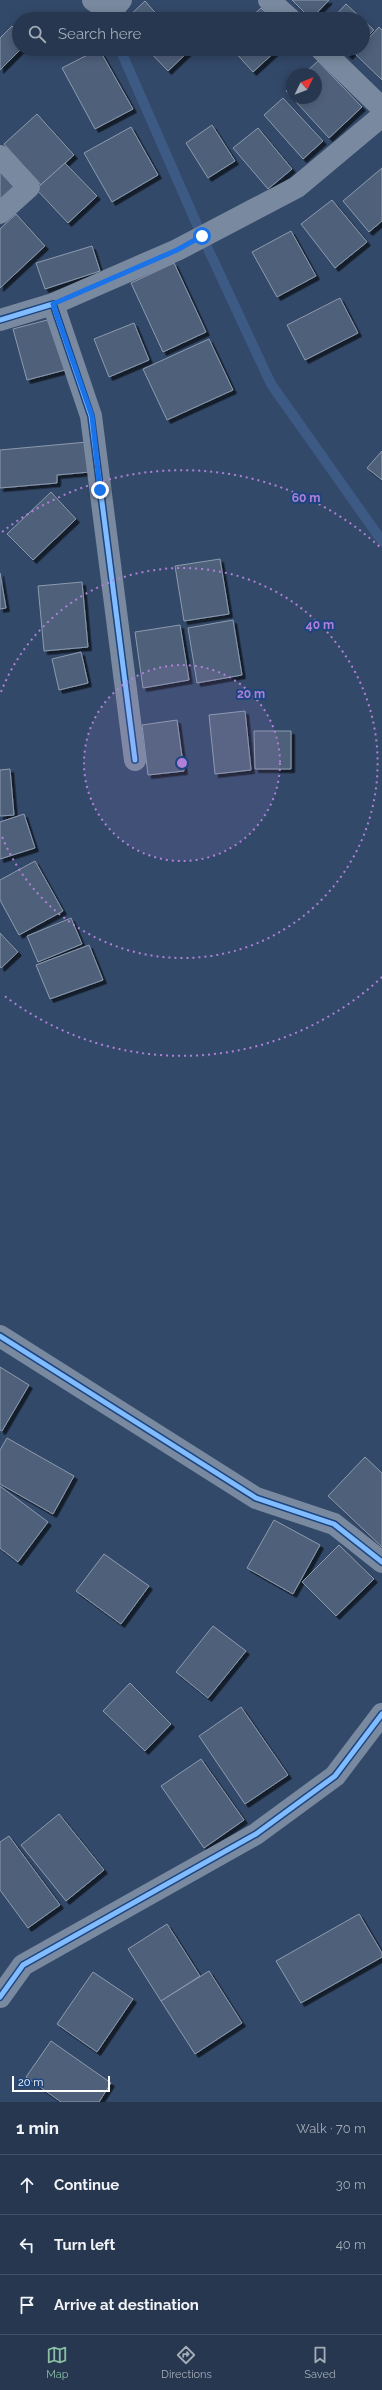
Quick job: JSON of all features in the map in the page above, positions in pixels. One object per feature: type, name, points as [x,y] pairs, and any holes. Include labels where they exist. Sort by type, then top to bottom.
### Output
[{"type":"street","points":[[93,0],[111,12],[121,0]]},
{"type":"street","points":[[269,0],[282,12]]},
{"type":"street","points":[[328,56],[382,108]]},
{"type":"street","points":[[0,320],[53,304],[177,250],[297,187],[382,116]]},
{"type":"street","points":[[0,156],[29,187],[0,213]]},
{"type":"street","points":[[53,304],[92,416],[135,760]]},
{"type":"street","points":[[0,1336],[256,1498],[334,1524],[382,1562]]},
{"type":"street","points":[[0,1997],[23,1965],[256,1834],[329,1781],[335,1776],[382,1714]]},
{"type":"building","points":[[292,0],[329,0],[318,12],[304,12]]},
{"type":"building","points":[[145,1],[155,12],[133,12]]},
{"type":"building","points":[[346,4],[355,12],[339,12]]},
{"type":"building","points":[[261,8],[265,12],[257,12]]},
{"type":"building","points":[[12,26],[12,56],[14,56],[0,70],[0,38]]},
{"type":"building","points":[[370,26],[374,30],[370,34]]},
{"type":"building","points":[[379,27],[382,30],[382,80],[357,56],[370,56],[370,37]]},
{"type":"building","points":[[85,56],[103,56],[133,109],[95,129],[62,68]]},
{"type":"building","points":[[154,56],[184,56],[168,71]]},
{"type":"building","points":[[238,56],[270,56],[253,72]]},
{"type":"building","points":[[318,61],[362,107],[329,138],[298,104],[322,104],[322,68],[310,68]]},
{"type":"building","points":[[283,98],[286,101],[286,104],[289,104],[323,141],[303,159],[264,115]]},
{"type":"building","points":[[37,114],[74,155],[41,185],[4,144]]},
{"type":"building","points":[[212,125],[235,161],[208,178],[186,143]]},
{"type":"building","points":[[131,127],[158,175],[112,202],[84,153]]},
{"type":"building","points":[[258,128],[292,169],[268,189],[233,148]]},
{"type":"building","points":[[65,163],[97,196],[68,223],[36,189]]},
{"type":"building","points":[[382,168],[382,221],[369,232],[343,201]]},
{"type":"building","points":[[0,172],[14,187],[0,199]]},
{"type":"building","points":[[332,200],[367,242],[335,268],[301,224]]},
{"type":"building","points":[[16,214],[45,246],[0,288],[0,229]]},
{"type":"building","points":[[291,231],[316,276],[277,297],[252,252]]},
{"type":"building","points":[[92,246],[100,271],[45,289],[36,263]]},
{"type":"building","points":[[174,263],[206,332],[163,352],[131,283]]},
{"type":"building","points":[[340,298],[358,333],[305,360],[287,325]]},
{"type":"building","points":[[51,319],[65,370],[27,380],[13,329]]},
{"type":"building","points":[[134,323],[149,360],[109,377],[94,339]]},
{"type":"building","points":[[209,339],[233,390],[167,420],[143,369]]},
{"type":"building","points":[[87,442],[90,472],[57,475],[57,483],[0,488],[0,450]]},
{"type":"building","points":[[382,451],[382,480],[367,468]]},
{"type":"building","points":[[51,492],[76,519],[33,560],[7,534]]},
{"type":"building","points":[[220,559],[229,614],[184,621],[175,566]]},
{"type":"building","points":[[0,573],[6,608],[0,609]]},
{"type":"building","points":[[82,582],[88,647],[44,651],[38,586]]},
{"type":"building","points":[[233,620],[242,675],[197,683],[188,628]]},
{"type":"building","points":[[180,625],[189,680],[143,688],[135,632]]},
{"type":"building","points":[[81,652],[88,683],[59,690],[52,659]]},
{"type":"building","points":[[245,711],[251,770],[215,774],[209,715]]},
{"type":"building","points":[[177,720],[184,771],[148,775],[142,725]]},
{"type":"building","points":[[254,731],[291,731],[291,769],[255,769]]},
{"type":"building","points":[[10,769],[14,815],[0,816],[0,770]]},
{"type":"building","points":[[24,814],[35,848],[0,859],[0,822]]},
{"type":"building","points":[[35,861],[63,911],[19,935],[0,900],[0,880]]},
{"type":"building","points":[[71,918],[82,944],[38,962],[27,936]]},
{"type":"building","points":[[0,933],[18,952],[1,968],[0,966]]},
{"type":"building","points":[[89,945],[103,980],[50,999],[36,965]]},
{"type":"building","points":[[0,1367],[29,1385],[2,1431],[0,1430]]},
{"type":"building","points":[[7,1438],[74,1476],[53,1514],[0,1484],[0,1450]]},
{"type":"building","points":[[365,1457],[382,1473],[382,1547],[328,1496]]},
{"type":"building","points":[[0,1486],[48,1522],[18,1562],[0,1548]]},
{"type":"building","points":[[274,1520],[320,1545],[293,1594],[247,1568]]},
{"type":"building","points":[[339,1545],[374,1579],[336,1616],[302,1582]]},
{"type":"building","points":[[104,1554],[149,1586],[121,1624],[76,1591]]},
{"type":"building","points":[[213,1626],[246,1651],[208,1698],[176,1672]]},
{"type":"building","points":[[130,1683],[171,1724],[145,1751],[103,1711]]},
{"type":"building","points":[[241,1707],[288,1775],[245,1804],[199,1736]]},
{"type":"building","points":[[201,1759],[244,1820],[204,1848],[161,1786]]},
{"type":"building","points":[[59,1814],[104,1870],[66,1901],[21,1845]]},
{"type":"building","points":[[9,1836],[60,1905],[28,1928],[0,1890],[0,1842]]},
{"type":"building","points":[[359,1914],[382,1953],[382,1957],[301,2003],[276,1961]]},
{"type":"building","points":[[167,1924],[200,1976],[161,2001],[128,1949]]},
{"type":"building","points":[[209,1971],[242,2023],[195,2054],[161,2001]]},
{"type":"building","points":[[93,1972],[133,1999],[97,2052],[57,2024]]},
{"type":"building","points":[[51,2041],[111,2083],[99,2102],[61,2102],[26,2077]]},
{"type":"waterway","points":[[123,56],[202,236],[271,384],[382,541]]},
{"type":"cycle path","points":[[0,320],[53,304],[91,416],[135,760]]},
{"type":"cycle path","points":[[0,1336],[256,1498],[334,1524],[382,1562]]},
{"type":"cycle path","points":[[0,1997],[23,1965],[256,1834],[335,1776],[382,1714]]},
{"type":"route","points":[[100,490],[92,416],[53,304],[177,250],[202,236]]}]
